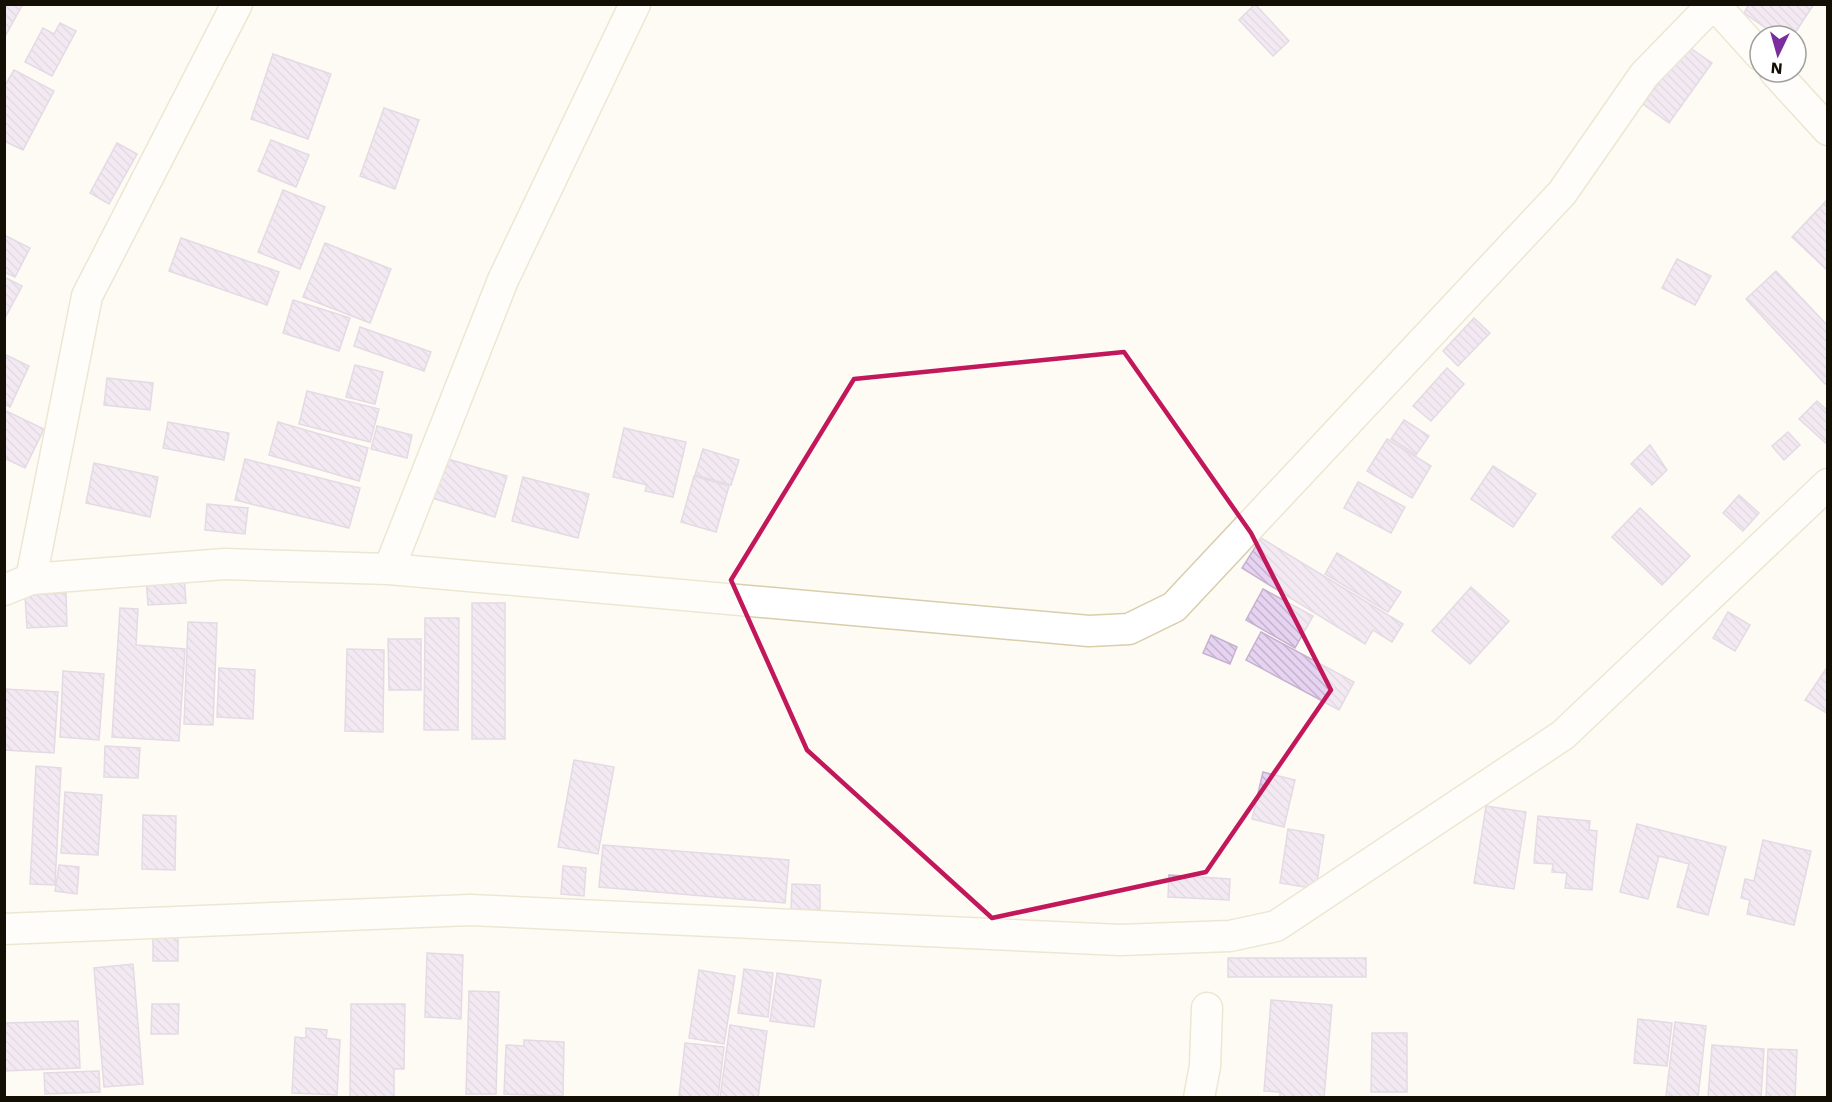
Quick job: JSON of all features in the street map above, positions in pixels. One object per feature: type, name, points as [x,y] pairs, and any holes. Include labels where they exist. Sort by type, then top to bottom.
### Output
[{"type":"street","points":[[237,4],[87,296],[18,585],[225,564],[390,569],[1089,631],[1129,629],[1174,607],[1562,193],[1644,75],[1714,4],[1748,42]]},
{"type":"street","points":[[390,569],[503,280],[636,4]]},
{"type":"street","points":[[1786,84],[1827,130]]},
{"type":"street","points":[[4,929],[470,910],[1120,940],[1230,936],[1276,926],[1563,735],[1827,484]]},
{"type":"street","points":[[1199,1098],[1205,1066],[1207,1008]]},
{"type":"highlighted area","points":[[1124,352],[1251,533],[1331,690],[1206,872],[992,918],[807,750],[731,580],[854,379]]},
{"type":"building","points":[[4,4],[23,4],[4,38]]},
{"type":"building","points":[[1255,4],[1289,41],[1273,56],[1239,20]]},
{"type":"building","points":[[1749,4],[1814,4],[1801,24],[1760,24],[1744,13]]},
{"type":"building","points":[[60,23],[76,31],[52,76],[25,62],[43,28],[54,34]]},
{"type":"building","points":[[1686,45],[1712,63],[1669,123],[1643,104]]},
{"type":"building","points":[[273,54],[331,74],[308,139],[251,119]]},
{"type":"building","points":[[14,70],[54,91],[23,150],[4,141],[4,87]]},
{"type":"building","points":[[384,108],[419,120],[395,189],[360,176]]},
{"type":"building","points":[[271,140],[309,155],[296,187],[258,171]]},
{"type":"building","points":[[117,143],[137,154],[109,204],[90,193]]},
{"type":"building","points":[[283,190],[325,207],[300,269],[258,252]]},
{"type":"building","points":[[1828,199],[1828,271],[1792,237]]},
{"type":"building","points":[[4,235],[30,248],[15,277],[4,272]]},
{"type":"building","points":[[181,238],[279,272],[267,305],[169,271]]},
{"type":"building","points":[[325,243],[391,269],[370,323],[303,297]]},
{"type":"building","points":[[1677,259],[1711,276],[1695,305],[1662,288]]},
{"type":"building","points":[[1776,271],[1828,326],[1828,381],[1825,384],[1746,299]]},
{"type":"building","points":[[4,277],[22,286],[4,320]]},
{"type":"building","points":[[293,300],[350,318],[339,351],[283,333]]},
{"type":"building","points":[[1474,318],[1490,333],[1458,366],[1443,351]]},
{"type":"building","points":[[360,327],[431,352],[424,371],[354,346]]},
{"type":"building","points":[[4,354],[29,366],[10,407],[4,404]]},
{"type":"building","points":[[355,365],[383,372],[375,404],[346,397]]},
{"type":"building","points":[[1447,368],[1464,384],[1431,421],[1413,406]]},
{"type":"building","points":[[107,378],[153,383],[150,410],[104,405]]},
{"type":"building","points":[[307,391],[379,409],[370,442],[299,424]]},
{"type":"building","points":[[1817,401],[1828,411],[1828,445],[1799,419]]},
{"type":"building","points":[[4,410],[44,429],[25,468],[4,458]]},
{"type":"building","points":[[1404,420],[1429,436],[1416,455],[1391,439]]},
{"type":"building","points":[[168,422],[229,433],[224,460],[163,448]]},
{"type":"building","points":[[278,422],[368,448],[359,481],[269,455]]},
{"type":"building","points":[[377,426],[412,435],[407,458],[371,449]]},
{"type":"building","points":[[624,428],[686,442],[673,497],[645,491],[647,485],[613,477]]},
{"type":"building","points":[[1788,432],[1800,445],[1784,460],[1772,446]]},
{"type":"building","points":[[1387,439],[1431,466],[1412,498],[1367,471]]},
{"type":"building","points":[[1650,445],[1667,470],[1652,485],[1631,464]]},
{"type":"building","points":[[703,449],[739,460],[731,485],[695,475]]},
{"type":"building","points":[[444,458],[507,476],[495,517],[432,498]]},
{"type":"building","points":[[245,459],[360,488],[349,528],[235,500]]},
{"type":"building","points":[[94,463],[158,477],[150,517],[86,503]]},
{"type":"building","points":[[1493,466],[1536,494],[1513,527],[1471,499]]},
{"type":"building","points":[[694,476],[729,486],[716,532],[681,522]]},
{"type":"building","points":[[523,477],[589,494],[578,538],[512,521]]},
{"type":"building","points":[[1358,482],[1405,507],[1391,533],[1344,508]]},
{"type":"building","points":[[1739,495],[1759,513],[1743,531],[1723,513]]},
{"type":"building","points":[[207,504],[248,508],[245,534],[205,530]]},
{"type":"building","points":[[1640,508],[1690,556],[1662,585],[1612,537]]},
{"type":"building","points":[[1261,538],[1403,624],[1392,642],[1373,630],[1365,644],[1242,568]]},
{"type":"building","points":[[1337,553],[1401,592],[1388,612],[1325,574]]},
{"type":"building","points":[[184,575],[186,603],[148,605],[146,577]]},
{"type":"building","points":[[1471,587],[1509,621],[1470,664],[1432,631]]},
{"type":"building","points":[[1263,589],[1313,616],[1295,648],[1246,620]]},
{"type":"building","points":[[66,593],[67,626],[27,628],[25,595]]},
{"type":"building","points":[[472,603],[505,603],[505,739],[472,739]]},
{"type":"building","points":[[120,608],[138,609],[136,645],[185,649],[179,741],[112,737]]},
{"type":"building","points":[[1728,612],[1750,625],[1735,651],[1713,638]]},
{"type":"building","points":[[425,618],[459,618],[458,730],[424,730]]},
{"type":"building","points":[[188,622],[217,623],[213,725],[184,724]]},
{"type":"building","points":[[1261,632],[1354,682],[1339,710],[1246,660]]},
{"type":"building","points":[[1211,635],[1237,647],[1230,664],[1203,653]]},
{"type":"building","points":[[388,639],[421,639],[421,690],[389,690]]},
{"type":"building","points":[[347,649],[384,650],[383,732],[345,731]]},
{"type":"building","points":[[1828,666],[1828,714],[1805,700]]},
{"type":"building","points":[[219,668],[255,670],[253,719],[217,717]]},
{"type":"building","points":[[63,671],[104,674],[99,740],[60,737]]},
{"type":"building","points":[[4,689],[58,692],[54,753],[4,750]]},
{"type":"building","points":[[105,746],[140,748],[138,778],[104,777]]},
{"type":"building","points":[[574,760],[614,767],[598,854],[558,847]]},
{"type":"building","points":[[36,766],[61,768],[55,885],[30,884]]},
{"type":"building","points":[[1263,772],[1295,780],[1284,827],[1252,819]]},
{"type":"building","points":[[65,792],[102,795],[98,855],[61,853]]},
{"type":"building","points":[[1486,806],[1526,812],[1514,889],[1474,883]]},
{"type":"building","points":[[143,815],[176,816],[175,870],[142,869]]},
{"type":"building","points":[[1538,816],[1590,821],[1589,830],[1597,831],[1592,890],[1565,888],[1567,873],[1552,872],[1553,864],[1534,863]]},
{"type":"building","points":[[1637,824],[1726,847],[1708,915],[1677,907],[1689,864],[1659,856],[1648,899],[1620,892]]},
{"type":"building","points":[[1288,829],[1324,835],[1316,889],[1280,883]]},
{"type":"building","points":[[1763,840],[1811,851],[1794,925],[1747,914],[1750,900],[1741,898],[1745,879],[1754,881]]},
{"type":"building","points":[[603,845],[789,860],[785,903],[599,887]]},
{"type":"building","points":[[59,865],[79,867],[77,894],[55,891]]},
{"type":"building","points":[[563,866],[586,868],[584,896],[561,894]]},
{"type":"building","points":[[1169,875],[1230,879],[1229,900],[1168,897]]},
{"type":"building","points":[[792,884],[820,885],[820,910],[791,909]]},
{"type":"building","points":[[153,932],[178,932],[178,961],[153,961]]},
{"type":"building","points":[[427,953],[463,955],[461,1019],[425,1017]]},
{"type":"building","points":[[1228,958],[1366,958],[1366,977],[1228,977]]},
{"type":"building","points":[[133,964],[143,1084],[104,1087],[94,968]]},
{"type":"building","points":[[744,969],[773,973],[768,1017],[738,1013]]},
{"type":"building","points":[[699,970],[735,976],[724,1044],[689,1038]]},
{"type":"building","points":[[777,973],[821,980],[814,1027],[770,1021]]},
{"type":"building","points":[[469,991],[499,992],[496,1094],[466,1094]]},
{"type":"building","points":[[1271,1000],[1332,1005],[1324,1098],[1280,1098],[1280,1092],[1264,1091]]},
{"type":"building","points":[[152,1004],[179,1004],[178,1034],[151,1034]]},
{"type":"building","points":[[351,1004],[405,1004],[404,1069],[394,1069],[394,1098],[350,1098]]},
{"type":"building","points":[[1638,1019],[1672,1023],[1667,1066],[1634,1063]]},
{"type":"building","points":[[78,1021],[80,1068],[4,1071],[4,1023]]},
{"type":"building","points":[[1675,1022],[1706,1026],[1698,1098],[1666,1096]]},
{"type":"building","points":[[730,1025],[767,1031],[758,1098],[720,1098]]},
{"type":"building","points":[[306,1028],[327,1030],[326,1038],[340,1040],[337,1095],[292,1093],[295,1037],[306,1038]]},
{"type":"building","points":[[1372,1033],[1407,1033],[1407,1092],[1371,1092]]},
{"type":"building","points":[[524,1040],[564,1042],[563,1096],[504,1094],[506,1045],[524,1046]]},
{"type":"building","points":[[685,1043],[724,1047],[718,1098],[679,1097]]},
{"type":"building","points":[[1712,1045],[1764,1049],[1761,1098],[1708,1097]]},
{"type":"building","points":[[1768,1049],[1797,1050],[1795,1098],[1766,1098]]},
{"type":"building","points":[[99,1071],[100,1092],[45,1094],[44,1073]]}]
